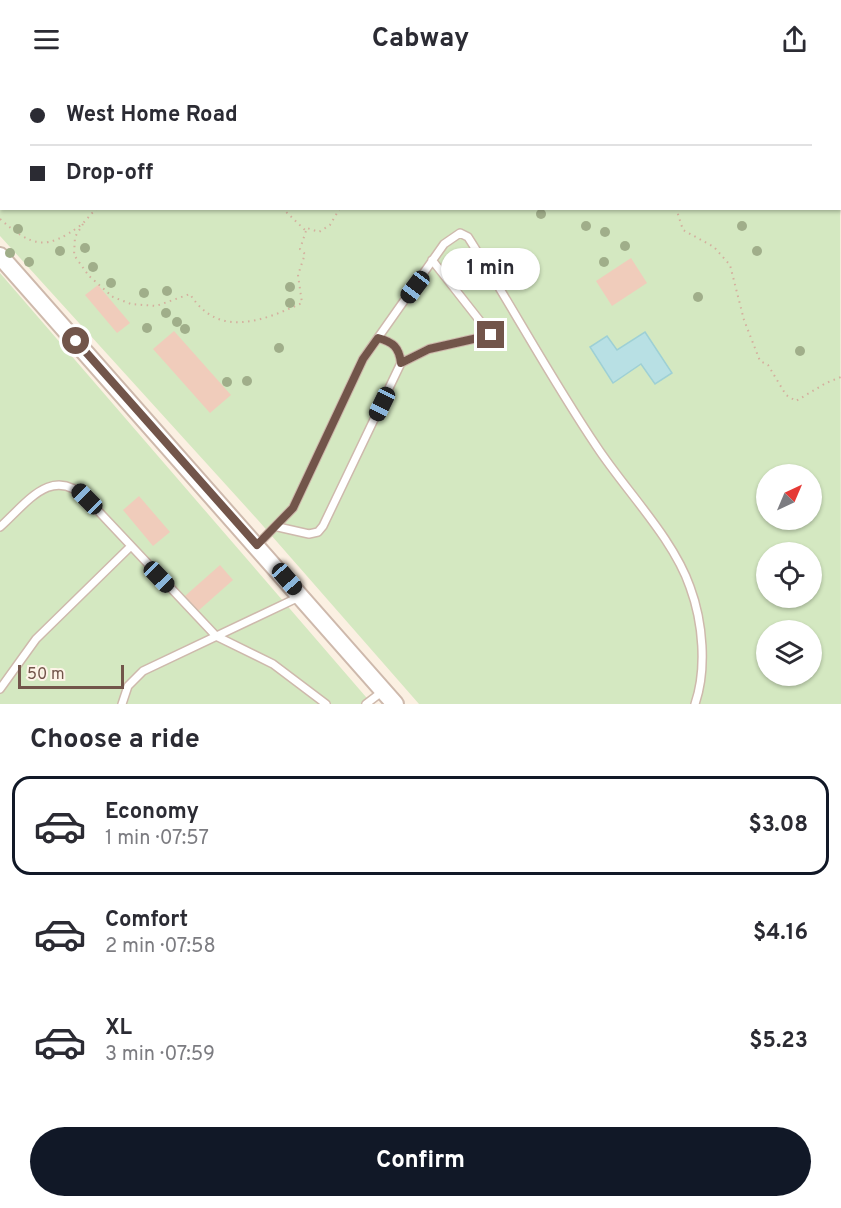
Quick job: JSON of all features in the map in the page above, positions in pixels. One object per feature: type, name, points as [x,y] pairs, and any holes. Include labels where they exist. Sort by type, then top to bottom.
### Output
[{"type":"street","points":[[0,256],[395,704]]},
{"type":"lane","points":[[257,545],[278,526],[293,508],[363,359],[444,244],[460,233],[468,237],[596,446],[673,555],[690,588],[701,635],[700,689],[695,704]]},
{"type":"lane","points":[[401,363],[429,349],[491,335],[432,260]]},
{"type":"lane","points":[[278,526],[309,534],[318,532],[323,526],[401,363],[399,350],[394,344],[378,338]]},
{"type":"lane","points":[[0,527],[40,492],[59,483],[78,491],[216,636],[273,664],[326,704]]},
{"type":"lane","points":[[0,689],[36,639],[130,547]]},
{"type":"lane","points":[[122,704],[128,686],[136,675],[302,596]]},
{"type":"lane","points":[[366,704],[383,691]]},
{"type":"path","points":[[96,210],[75,237],[74,255],[88,276],[113,297],[131,304],[156,306],[190,294],[208,315],[229,322],[251,322],[277,315],[302,303],[298,275],[305,254],[300,249],[300,242],[307,228],[319,232],[324,230],[339,210]]},
{"type":"path","points":[[284,210],[306,231]]},
{"type":"path","points":[[677,210],[683,230],[714,247],[730,266],[744,320],[760,361],[768,365],[786,395],[796,401],[841,377]]},
{"type":"path","points":[[0,219],[29,241],[41,244],[60,239],[83,224]]},
{"type":"green space","points":[[0,210],[840,210],[841,704],[419,704],[257,519],[0,236]]},
{"type":"green space","points":[[0,273],[372,704],[0,704]]},
{"type":"water","points":[[645,332],[672,373],[655,384],[641,364],[613,383],[590,347],[607,336],[617,350]]},
{"type":"building","points":[[631,258],[647,283],[612,306],[596,281]]},
{"type":"building","points":[[98,285],[130,323],[117,333],[85,295]]},
{"type":"building","points":[[174,331],[231,395],[210,413],[153,349]]},
{"type":"building","points":[[139,496],[170,532],[153,546],[123,510]]},
{"type":"building","points":[[220,565],[233,580],[198,611],[185,596]]},
{"type":"route","points":[[76,341],[257,545],[278,526],[293,508],[363,359],[378,338],[394,344],[399,350],[401,363],[429,349],[491,335]]}]
